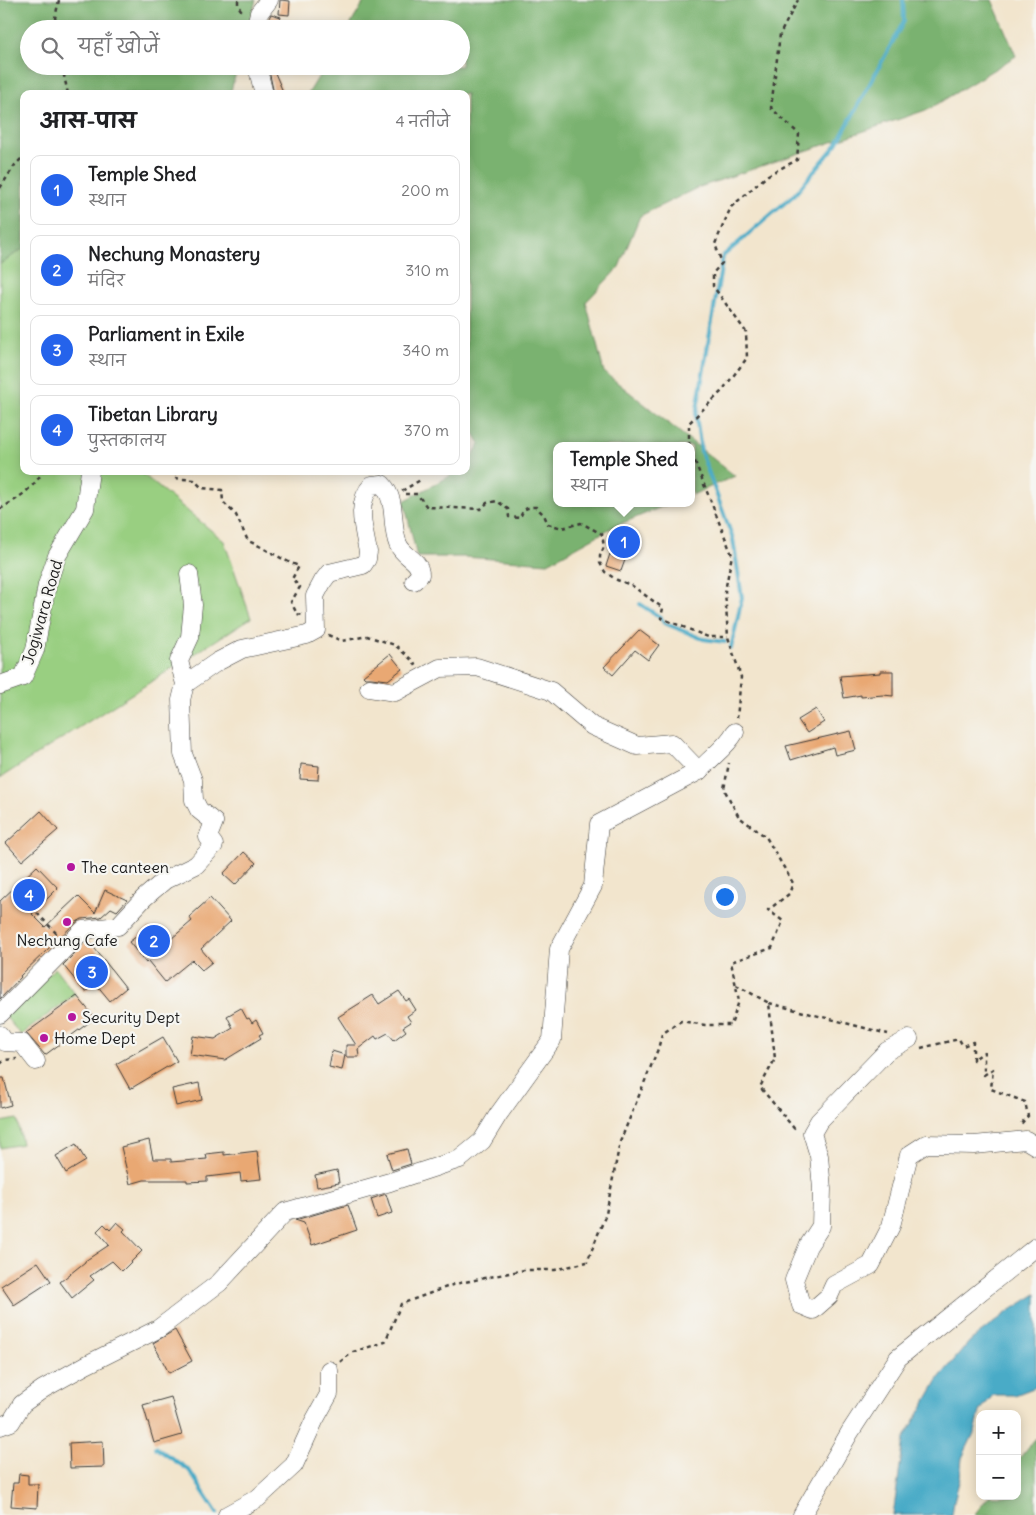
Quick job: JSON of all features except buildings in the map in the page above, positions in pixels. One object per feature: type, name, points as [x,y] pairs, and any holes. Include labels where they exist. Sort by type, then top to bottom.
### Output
[{"type":"street","points":[[257,20],[259,13],[269,0]]},
{"type":"street","points":[[259,75],[263,90]]},
{"type":"street","name":"Jogiwara Road","points":[[0,685],[23,677],[35,650],[47,585],[57,556],[85,509],[89,475]]},
{"type":"street","points":[[185,684],[217,662],[242,649],[308,635],[316,630],[315,596],[322,581],[329,573],[363,565],[367,559],[368,552],[362,507],[363,497],[372,485],[382,484],[389,495],[392,502],[399,545],[408,557],[418,564],[420,570],[420,575],[414,581]]},
{"type":"street","points":[[0,1014],[83,930],[118,926],[164,880],[196,865],[214,845],[208,836],[214,822],[200,810],[194,800],[193,780],[183,754],[181,700],[185,684],[179,661],[190,637],[193,605],[189,574]]},
{"type":"street","points":[[370,688],[395,692],[440,668],[477,667],[551,691],[592,726],[637,746],[672,743],[699,771]]},
{"type":"street","points":[[0,1426],[11,1422],[22,1404],[43,1389],[158,1329],[212,1289],[285,1212],[390,1182],[460,1159],[482,1141],[498,1115],[552,1040],[559,949],[593,886],[599,824],[699,771],[730,742],[735,732]]},
{"type":"street","points":[[0,1035],[5,1042],[22,1042],[36,1061]]},
{"type":"street","points":[[909,1039],[886,1051],[819,1121],[812,1133],[820,1156],[822,1189],[821,1226],[808,1246],[794,1280],[801,1305],[812,1310],[829,1296],[834,1285],[871,1265],[891,1226],[909,1155],[926,1144],[974,1145],[1026,1140],[1036,1146]]},
{"type":"street","points":[[802,1515],[850,1432],[898,1358],[1036,1247]]},
{"type":"street","points":[[227,1515],[258,1498],[294,1465],[314,1421],[329,1394],[329,1370]]},
{"type":"path","points":[[56,20],[59,0]]},
{"type":"path","points":[[689,442],[689,423],[721,392],[747,358],[746,332],[713,286],[713,273],[722,263],[715,244],[731,207],[768,175],[797,160],[800,134],[771,108],[780,34],[798,0]]},
{"type":"path","points":[[64,75],[67,90]]},
{"type":"path","points":[[0,188],[20,160]]},
{"type":"path","points":[[695,462],[732,555],[725,591],[728,637],[741,677],[735,732]]},
{"type":"path","points":[[0,510],[13,502],[38,480],[40,475]]},
{"type":"path","points":[[174,475],[174,478],[194,480],[202,488],[222,490],[223,502],[236,515],[248,541],[299,566],[292,579],[300,588],[290,602],[296,614],[310,618],[316,630],[342,641],[367,636],[395,645],[414,662],[421,678]]},
{"type":"path","points":[[389,495],[410,487],[422,479]]},
{"type":"path","points":[[389,495],[417,494],[427,507],[439,508],[481,509],[486,503],[497,501],[508,509],[509,517],[520,518],[522,511],[528,507],[536,507],[544,515],[548,524],[562,528],[581,523],[602,534],[604,547],[600,556],[600,563],[605,572],[617,580],[631,585],[663,608],[661,618],[708,637],[728,637]]},
{"type":"path","points":[[329,1370],[353,1352],[385,1342],[401,1304],[455,1284],[524,1270],[555,1270],[587,1262],[606,1214],[620,1142],[658,1049],[662,1034],[681,1020],[705,1025],[731,1025],[739,1001],[731,962],[772,948],[783,921],[768,910],[788,894],[793,883],[766,836],[739,817],[728,796],[724,788],[730,760]]},
{"type":"path","points":[[36,912],[68,945]]},
{"type":"path","points":[[736,985],[769,1003],[909,1039],[917,1048],[958,1039],[963,1046],[973,1042],[973,1060],[984,1052],[984,1075],[993,1069],[991,1090],[1026,1102],[1028,1116],[1017,1128]]},
{"type":"path","points":[[769,1003],[775,1059],[760,1087],[794,1129],[817,1147]]},
{"type":"green space","points":[[0,0],[256,0],[250,20],[20,20],[20,75],[235,75],[231,90],[20,90],[20,251],[0,264]]},
{"type":"green space","points":[[365,0],[992,0],[1016,56],[929,109],[697,188],[640,216],[619,267],[586,302],[604,372],[692,442],[553,442],[553,507],[661,507],[613,527],[548,563],[464,557],[417,557],[404,501],[452,475],[470,475],[470,459],[480,444],[470,429],[470,90],[310,90],[320,75],[470,75],[470,20],[353,20]]},
{"type":"green space","points":[[20,251],[20,475],[144,475],[224,541],[251,618],[0,778],[0,264]]},
{"type":"green space","points":[[695,444],[735,476],[695,494]]},
{"type":"green space","points":[[55,968],[75,994],[21,1035],[4,1015]]},
{"type":"green space","points":[[17,1119],[22,1144],[0,1148],[0,1122]]},
{"type":"green space","points":[[1036,1438],[1036,1515],[974,1515],[986,1500],[1021,1500],[1021,1456]]},
{"type":"water","points":[[1036,1294],[1036,1387],[1015,1395],[993,1395],[981,1410],[976,1410],[976,1429],[962,1458],[952,1515],[893,1515],[904,1439],[939,1378],[970,1341],[1009,1311]]},
{"type":"waterway","points":[[731,648],[742,598],[733,539],[701,452],[696,415],[723,256],[795,194],[837,144],[904,21],[903,0]]},
{"type":"waterway","points":[[640,604],[661,618],[664,623],[703,639],[725,642]]},
{"type":"waterway","points":[[155,1447],[189,1470],[217,1513]]},
{"type":"place","name":"Temple Shed","points":[[624,542]]},
{"type":"place","name":"The canteen","points":[[71,867]]},
{"type":"place","name":"Tibetan Library","points":[[29,895]]},
{"type":"place","name":"Nechung Cafe","points":[[67,922]]},
{"type":"place","name":"Nechung Monastery","points":[[154,941]]},
{"type":"place","name":"Parliament in Exile","points":[[92,972]]},
{"type":"place","name":"Security Dept","points":[[72,1017]]},
{"type":"place","name":"Home Dept","points":[[44,1038]]}]
